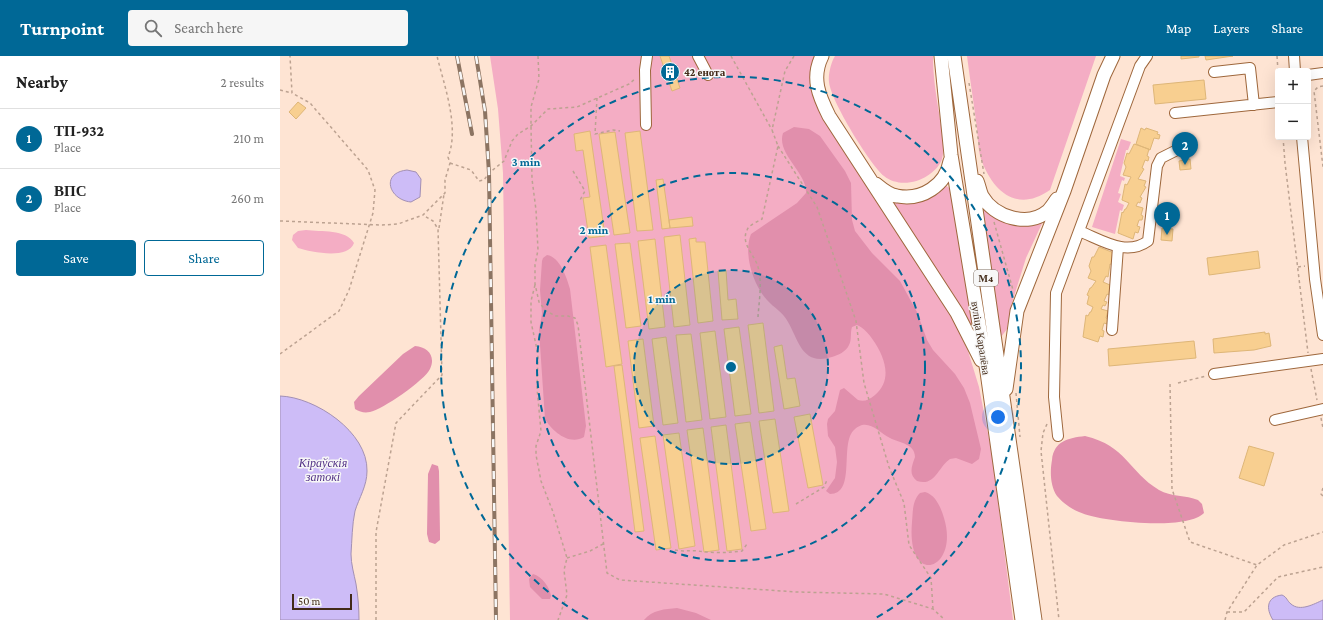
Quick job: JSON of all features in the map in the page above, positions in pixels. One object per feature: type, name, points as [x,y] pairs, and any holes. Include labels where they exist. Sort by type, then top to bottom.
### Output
[{"type":"main road","points":[[822,56],[817,70],[816,83],[819,95],[829,116],[957,313],[987,372]]},
{"type":"main road","name":"вуліца Каралёва","points":[[941,56],[951,155],[987,372],[1022,620]]},
{"type":"main road","name":"вуліца Каралёва","points":[[954,56],[1035,620]]},
{"type":"main road","points":[[1104,56],[1104,75]]},
{"type":"main road","points":[[1004,404],[1017,311],[1064,191],[1104,75],[1113,56]]},
{"type":"main road","points":[[968,151],[982,196],[991,207],[1011,218],[1025,219],[1036,217],[1047,212],[1064,191]]},
{"type":"main road","points":[[871,181],[885,192],[897,196],[913,196],[929,192],[942,181],[948,172],[951,155]]},
{"type":"street","points":[[646,125],[645,70],[647,56]]},
{"type":"street","points":[[698,56],[708,75]]},
{"type":"street","points":[[1058,436],[1055,410],[1056,294],[1140,66],[1147,56]]},
{"type":"street","points":[[1294,56],[1295,68]]},
{"type":"street","points":[[1214,72],[1250,68],[1254,104]]},
{"type":"street","points":[[1311,75],[1323,73]]},
{"type":"street","points":[[1175,113],[1275,102]]},
{"type":"street","points":[[1302,140],[1315,279],[1323,335]]},
{"type":"street","points":[[1079,231],[1118,247],[1133,248],[1148,241],[1157,166],[1160,158],[1187,145]]},
{"type":"street","points":[[1112,330],[1118,247]]},
{"type":"street","points":[[1214,374],[1323,359]]},
{"type":"street","points":[[1275,420],[1321,409]]},
{"type":"path","points":[[290,56],[292,92]]},
{"type":"path","points":[[376,620],[376,532],[396,423],[442,376],[441,266],[438,229],[445,193],[445,180],[450,162],[448,157],[451,150],[452,122],[437,56]]},
{"type":"path","points":[[538,56],[539,79],[531,107],[532,179],[536,210],[538,250],[535,265],[535,284],[539,302],[546,311],[556,316],[576,318],[578,325],[607,573],[620,580],[797,592],[884,594],[933,610],[945,620]]},
{"type":"path","points":[[731,56],[772,130],[778,146],[817,207],[856,321],[864,383],[890,467],[904,503],[909,545],[931,578],[933,610]]},
{"type":"path","points":[[772,130],[785,70],[794,56]]},
{"type":"path","points":[[1277,56],[1278,68]]},
{"type":"path","points":[[450,162],[471,170],[479,181],[484,180],[488,173],[504,161],[515,137],[531,126],[548,109],[577,107],[629,84],[645,70]]},
{"type":"path","points":[[1323,86],[1318,87],[1314,91],[1323,167]]},
{"type":"path","points":[[280,90],[292,92],[310,103],[368,170],[374,182],[375,199],[349,290],[340,311],[280,354]]},
{"type":"path","points":[[597,98],[595,134],[620,131]]},
{"type":"path","points":[[1283,140],[1309,360],[1321,409],[1323,428]]},
{"type":"path","points":[[758,316],[760,286],[757,265],[745,243],[746,231],[748,227],[762,219],[778,146]]},
{"type":"path","points":[[573,172],[586,191],[579,202]]},
{"type":"path","points":[[280,221],[368,225],[398,224],[423,215],[445,193]]},
{"type":"path","points":[[423,215],[434,221],[438,229]]},
{"type":"path","points":[[535,284],[531,301],[531,322],[538,354],[537,388],[541,431],[536,446],[536,455],[541,481],[553,512],[567,558],[564,570],[567,595],[558,620]]},
{"type":"path","points":[[1178,383],[1214,374]]},
{"type":"path","points":[[1170,384],[1172,489],[1190,542],[1257,565]]},
{"type":"path","points":[[1055,410],[1042,433],[1041,451],[1059,620]]},
{"type":"path","points":[[796,504],[824,487],[827,480]]},
{"type":"path","points":[[1323,488],[1321,494],[1323,496]]},
{"type":"path","points":[[1225,620],[1227,612],[1257,565],[1284,545],[1323,532]]},
{"type":"path","points":[[567,558],[590,551],[603,544]]},
{"type":"path","points":[[675,550],[700,551],[703,553],[728,553],[742,551],[747,544]]},
{"type":"path","points":[[1227,612],[1244,612],[1278,577],[1323,567]]},
{"type":"shaded area","points":[[490,56],[814,56],[811,74],[813,93],[953,319],[968,351],[979,387],[992,454],[1013,620],[510,620],[503,173],[498,109]]},
{"type":"shaded area","points":[[835,56],[933,56],[935,85],[944,148],[941,162],[932,173],[917,181],[900,183],[884,176],[877,169],[843,117],[831,91],[829,76],[831,65]]},
{"type":"shaded area","points":[[967,56],[1096,56],[1050,190],[1038,197],[1027,200],[1008,196],[999,189],[986,171],[979,152]]},
{"type":"shaded area","points":[[794,127],[809,129],[820,136],[845,171],[851,183],[852,220],[855,231],[872,253],[900,281],[917,312],[927,340],[933,350],[955,374],[964,388],[970,403],[981,449],[979,459],[972,464],[956,458],[950,459],[932,479],[923,482],[917,481],[912,476],[912,467],[915,457],[912,449],[906,444],[890,438],[868,425],[863,425],[853,431],[849,438],[843,486],[838,492],[830,494],[826,491],[835,478],[837,462],[835,447],[828,436],[827,424],[828,419],[835,411],[840,390],[844,388],[858,400],[864,401],[869,399],[881,389],[884,382],[885,368],[881,354],[873,340],[866,331],[857,325],[852,327],[850,343],[846,350],[842,353],[822,359],[814,358],[808,355],[799,344],[786,319],[762,294],[757,286],[749,259],[748,250],[751,234],[797,203],[806,193],[802,178],[787,156],[782,141],[783,133]]},
{"type":"shaded area","points":[[1121,139],[1131,142],[1128,150],[1126,150],[1120,176],[1125,178],[1124,181],[1122,180],[1118,193],[1121,194],[1118,202],[1124,205],[1122,211],[1120,210],[1115,234],[1092,227]]},
{"type":"shaded area","points":[[945,185],[952,190],[975,333],[890,198]]},
{"type":"shaded area","points":[[981,206],[1045,217],[1026,258],[1011,306],[1007,329],[1001,337]]},
{"type":"shaded area","points":[[306,230],[339,233],[345,235],[354,243],[345,252],[337,253],[320,253],[298,248],[292,240],[293,235],[298,231]]},
{"type":"shaded area","points":[[547,255],[556,260],[559,264],[565,274],[570,289],[586,426],[584,437],[573,440],[556,432],[545,419],[539,330],[542,314],[540,290],[542,261]]},
{"type":"shaded area","points":[[415,346],[424,348],[430,353],[432,364],[426,374],[403,394],[376,410],[370,412],[360,412],[355,409],[354,402],[359,396],[403,354]]},
{"type":"shaded area","points":[[1085,436],[1099,440],[1119,452],[1140,475],[1159,490],[1168,494],[1198,500],[1202,504],[1204,513],[1195,519],[1180,522],[1143,523],[1090,516],[1070,507],[1057,496],[1053,488],[1051,464],[1053,454],[1059,445],[1068,439]]},
{"type":"shaded area","points":[[432,464],[438,466],[439,471],[440,540],[435,544],[429,542],[427,534],[428,474]]},
{"type":"shaded area","points":[[925,492],[932,496],[940,506],[947,536],[945,550],[939,560],[932,565],[924,564],[917,557],[912,543],[914,503],[920,493]]},
{"type":"shaded area","points":[[533,574],[545,583],[551,596],[550,599],[542,599],[530,587],[529,579]]},
{"type":"shaded area","points":[[677,608],[696,613],[711,620],[644,620],[655,612]]},
{"type":"water","points":[[407,170],[416,172],[421,179],[420,197],[411,202],[397,197],[391,186],[393,176],[399,172]]},
{"type":"water","name":"Кіраўскія затокі","points":[[280,396],[294,398],[308,403],[337,419],[349,430],[359,443],[365,457],[367,476],[355,511],[351,554],[359,606],[359,620],[280,620]]},
{"type":"water","points":[[1282,595],[1291,604],[1299,607],[1307,606],[1323,600],[1323,620],[1273,620],[1269,612],[1270,601],[1277,596]]},
{"type":"building","name":"42 енота","points":[[660,56],[669,56],[680,88],[672,91]]},
{"type":"building","points":[[1181,56],[1199,56],[1199,57],[1181,59]]},
{"type":"building","points":[[1205,56],[1233,56],[1206,60]]},
{"type":"building","points":[[1204,80],[1206,99],[1155,104],[1153,85]]},
{"type":"building","points":[[298,102],[306,108],[296,119],[289,112]]},
{"type":"building","points":[[1141,128],[1158,132],[1157,134],[1160,135],[1159,139],[1154,138],[1150,150],[1136,144]]},
{"type":"building","points":[[590,131],[605,236],[589,238],[583,198],[590,197],[583,150],[576,151],[574,134]]},
{"type":"building","points":[[640,131],[653,230],[637,231],[625,133]]},
{"type":"building","points":[[615,132],[630,233],[614,235],[599,134]]},
{"type":"building","points":[[1134,144],[1149,149],[1147,156],[1149,157],[1148,161],[1145,160],[1142,168],[1144,169],[1138,179],[1146,181],[1144,186],[1146,187],[1140,197],[1142,198],[1140,203],[1138,202],[1136,206],[1143,208],[1141,215],[1143,216],[1142,220],[1139,220],[1137,226],[1140,227],[1138,233],[1135,232],[1133,239],[1118,233],[1122,212],[1123,213],[1129,203],[1122,200],[1125,184],[1127,185],[1131,177],[1123,175],[1126,167],[1124,163],[1127,153],[1129,154]]},
{"type":"building","points":[[1190,159],[1191,169],[1180,170],[1179,161]]},
{"type":"building","points":[[663,179],[670,228],[662,229],[656,180]]},
{"type":"building","points":[[692,217],[693,226],[670,228],[669,220]]},
{"type":"building","points":[[1162,228],[1173,229],[1172,241],[1161,240]]},
{"type":"building","points":[[680,235],[690,325],[674,327],[664,237]]},
{"type":"building","points":[[696,238],[696,242],[705,242],[713,321],[698,323],[689,239]]},
{"type":"building","points":[[655,239],[665,327],[649,329],[638,241]]},
{"type":"building","points":[[630,243],[641,326],[626,328],[615,244]]},
{"type":"building","points":[[606,245],[622,364],[606,367],[590,247]]},
{"type":"building","points":[[1099,247],[1114,253],[1112,260],[1114,261],[1113,265],[1110,264],[1108,277],[1106,276],[1103,282],[1110,285],[1109,295],[1107,294],[1104,301],[1107,302],[1101,309],[1108,311],[1106,318],[1108,319],[1107,324],[1104,323],[1102,330],[1104,331],[1103,337],[1100,336],[1098,342],[1083,337],[1086,315],[1088,316],[1093,307],[1087,304],[1089,296],[1087,295],[1090,288],[1096,281],[1088,278],[1091,271],[1089,266],[1092,257],[1094,257]]},
{"type":"building","points":[[1258,251],[1260,268],[1209,275],[1207,258]]},
{"type":"building","points":[[726,270],[728,300],[736,299],[738,319],[722,320],[718,271]]},
{"type":"building","points":[[763,323],[774,411],[759,413],[748,325]]},
{"type":"building","points":[[739,327],[751,414],[735,416],[724,329]]},
{"type":"building","points":[[715,331],[726,417],[710,419],[700,333]]},
{"type":"building","points":[[1265,332],[1265,334],[1269,333],[1271,346],[1254,350],[1214,353],[1213,339]]},
{"type":"building","points":[[691,334],[702,420],[686,422],[676,335]]},
{"type":"building","points":[[666,337],[678,423],[663,425],[652,339]]},
{"type":"building","points":[[643,339],[654,426],[639,428],[628,341]]},
{"type":"building","points":[[1194,341],[1196,358],[1109,366],[1108,349]]},
{"type":"building","points":[[782,345],[787,379],[795,378],[800,406],[784,409],[774,347]]},
{"type":"building","points":[[622,365],[644,531],[635,532],[614,366]]},
{"type":"building","points":[[810,414],[823,485],[808,488],[794,417]]},
{"type":"building","points":[[775,419],[789,511],[773,513],[759,421]]},
{"type":"building","points":[[750,422],[766,529],[751,531],[735,424]]},
{"type":"building","points":[[726,425],[742,549],[727,551],[711,427]]},
{"type":"building","points":[[703,428],[719,550],[704,552],[687,430]]},
{"type":"building","points":[[679,433],[695,546],[679,549],[663,435]]},
{"type":"building","points":[[655,436],[671,548],[656,550],[640,438]]},
{"type":"building","points":[[1249,446],[1274,453],[1264,486],[1239,478]]},
{"type":"railway","points":[[457,56],[472,134]]},
{"type":"railway","points":[[476,56],[485,111],[489,173],[496,620]]},
{"type":"place","name":"42 енота","points":[[670,72]]},
{"type":"place","name":"ВПС","points":[[1185,165]]},
{"type":"place","name":"ТП-932","points":[[1167,235]]}]
